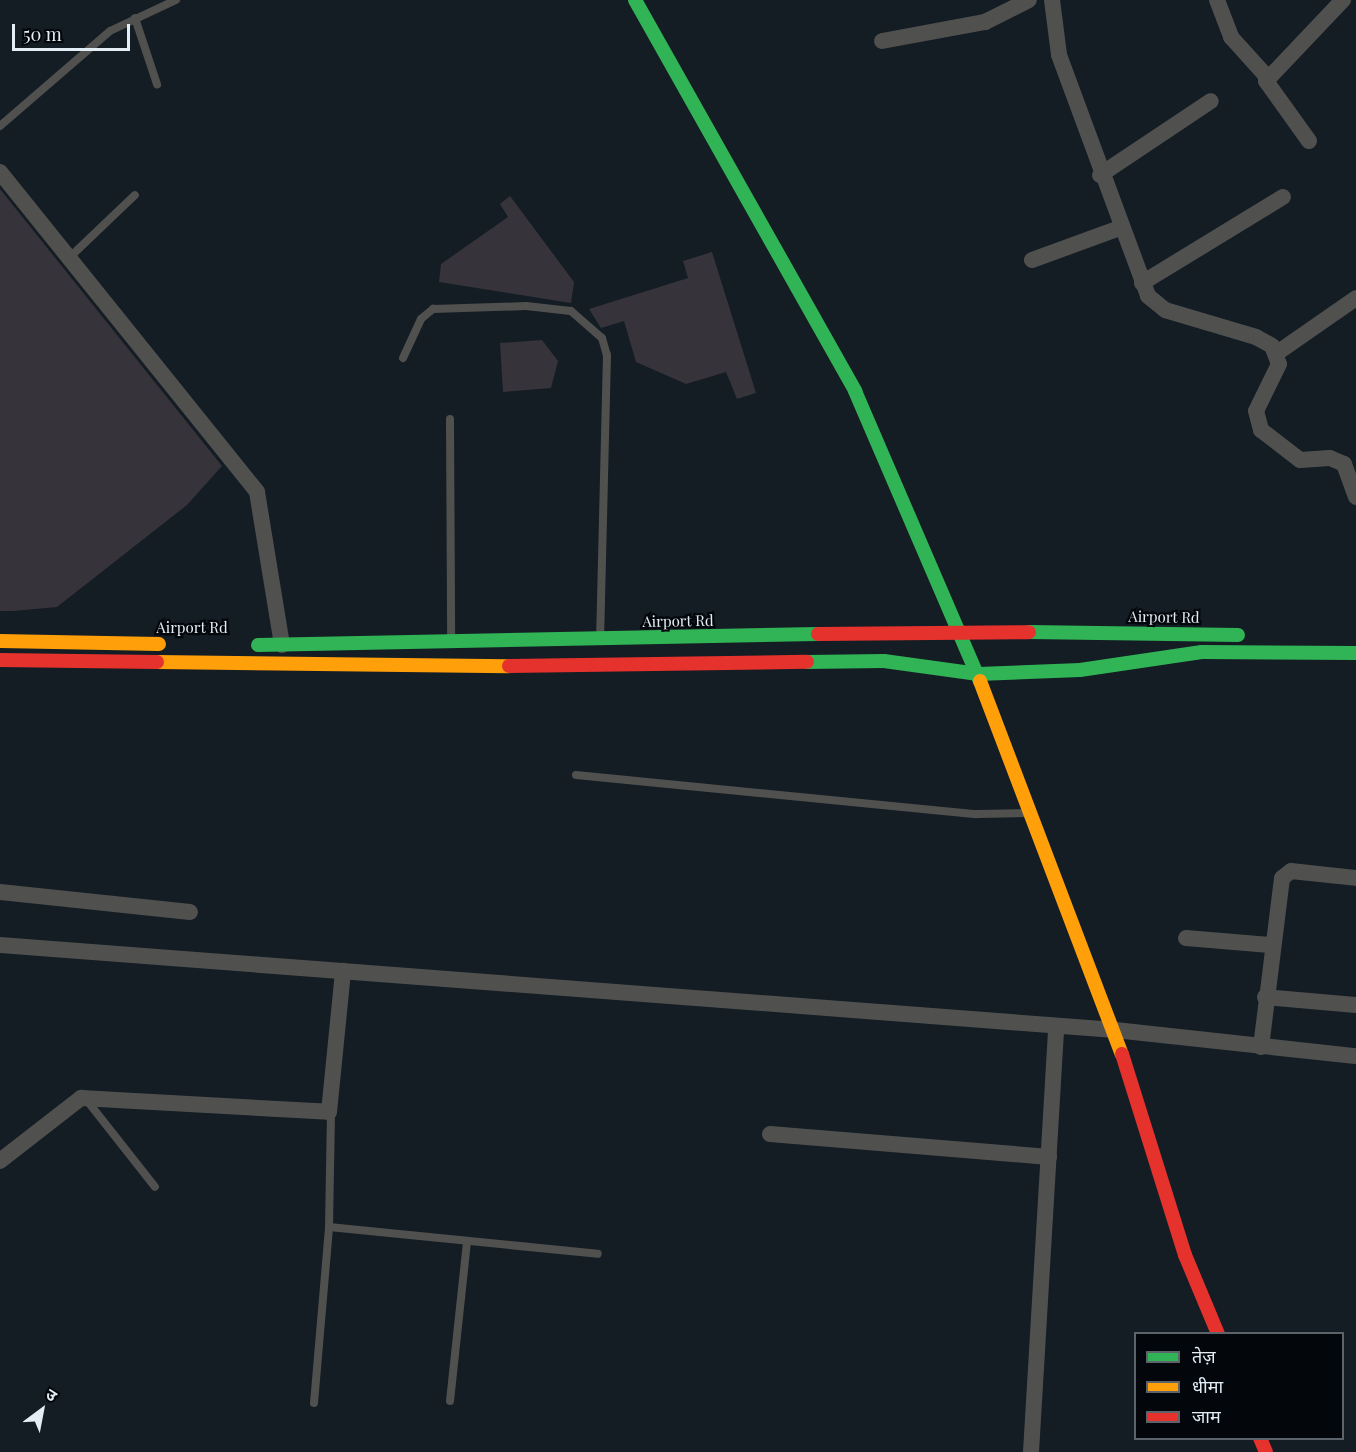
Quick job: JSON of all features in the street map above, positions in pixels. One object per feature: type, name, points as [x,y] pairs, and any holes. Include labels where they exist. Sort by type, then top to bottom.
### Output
[{"type":"main road","points":[[635,0],[855,391],[962,631],[1115,1029],[1185,1255],[1217,1332]]},
{"type":"main road","name":"Airport Rd","points":[[236,645],[962,631],[1356,638]]},
{"type":"main road","name":"Airport Rd","points":[[0,641],[178,644]]},
{"type":"main road","points":[[0,660],[480,666],[884,661],[978,674],[1080,670],[1202,652],[1356,653]]},
{"type":"street","points":[[882,41],[985,22],[1029,0]]},
{"type":"street","points":[[1052,0],[1059,56],[1100,175],[1142,283],[1165,310],[1256,337],[1277,353],[1279,364],[1256,411],[1261,430],[1300,460],[1330,458],[1344,464],[1356,497]]},
{"type":"street","points":[[1217,0],[1231,37],[1268,78],[1268,88],[1309,141]]},
{"type":"street","points":[[1268,78],[1343,0]]},
{"type":"street","points":[[1100,175],[1211,101]]},
{"type":"street","points":[[0,172],[257,492],[282,645]]},
{"type":"street","points":[[1142,283],[1283,197]]},
{"type":"street","points":[[1032,260],[1120,228]]},
{"type":"street","points":[[1277,353],[1356,298]]},
{"type":"street","points":[[1261,1047],[1270,945],[1285,874],[1356,879]]},
{"type":"street","points":[[0,892],[190,912]]},
{"type":"street","points":[[1186,938],[1270,945]]},
{"type":"street","points":[[0,945],[1056,1028],[1115,1029],[1356,1056]]},
{"type":"street","points":[[0,1161],[45,1120],[84,1098],[331,1111],[343,971]]},
{"type":"street","points":[[1264,996],[1356,1005]]},
{"type":"street","points":[[1030,1452],[1056,1028]]},
{"type":"street","points":[[770,1134],[1049,1157]]},
{"type":"lane","points":[[0,126],[110,31],[176,0]]},
{"type":"lane","points":[[135,18],[158,84]]},
{"type":"lane","points":[[69,258],[135,195]]},
{"type":"lane","points":[[403,358],[422,319],[433,309],[526,306],[571,311],[602,338],[607,355],[600,639]]},
{"type":"lane","points":[[450,419],[451,642]]},
{"type":"lane","points":[[576,775],[976,814],[1033,813]]},
{"type":"lane","points":[[84,1098],[155,1187]]},
{"type":"lane","points":[[314,1403],[329,1227],[331,1111]]},
{"type":"lane","points":[[329,1227],[598,1254]]},
{"type":"lane","points":[[450,1401],[467,1242]]},
{"type":"building","points":[[0,189],[222,466],[187,505],[57,607],[13,611],[0,611]]},
{"type":"building","points":[[510,196],[574,282],[571,303],[439,282],[441,264],[508,217],[500,204]]},
{"type":"building","points":[[712,252],[756,393],[737,399],[726,372],[686,384],[636,362],[624,321],[601,328],[589,309],[688,278],[683,261]]},
{"type":"building","points":[[542,340],[558,361],[551,388],[503,392],[500,343]]},
{"type":"traffic: fast","points":[[635,0],[855,391],[980,681]]},
{"type":"traffic: fast","points":[[1029,632],[1238,635]]},
{"type":"traffic: fast","points":[[258,645],[818,634]]},
{"type":"traffic: fast","points":[[807,662],[884,661],[978,674],[1080,670],[1202,652],[1356,653]]},
{"type":"traffic: slow","points":[[0,641],[159,644]]},
{"type":"traffic: slow","points":[[157,662],[509,666]]},
{"type":"traffic: slow","points":[[980,681],[1122,1054]]},
{"type":"traffic: jam","points":[[818,634],[1029,632]]},
{"type":"traffic: jam","points":[[0,660],[157,662]]},
{"type":"traffic: jam","points":[[509,666],[807,662]]},
{"type":"traffic: jam","points":[[1122,1054],[1185,1255],[1217,1332]]},
{"type":"traffic: jam","points":[[1261,1440],[1266,1452]]}]
